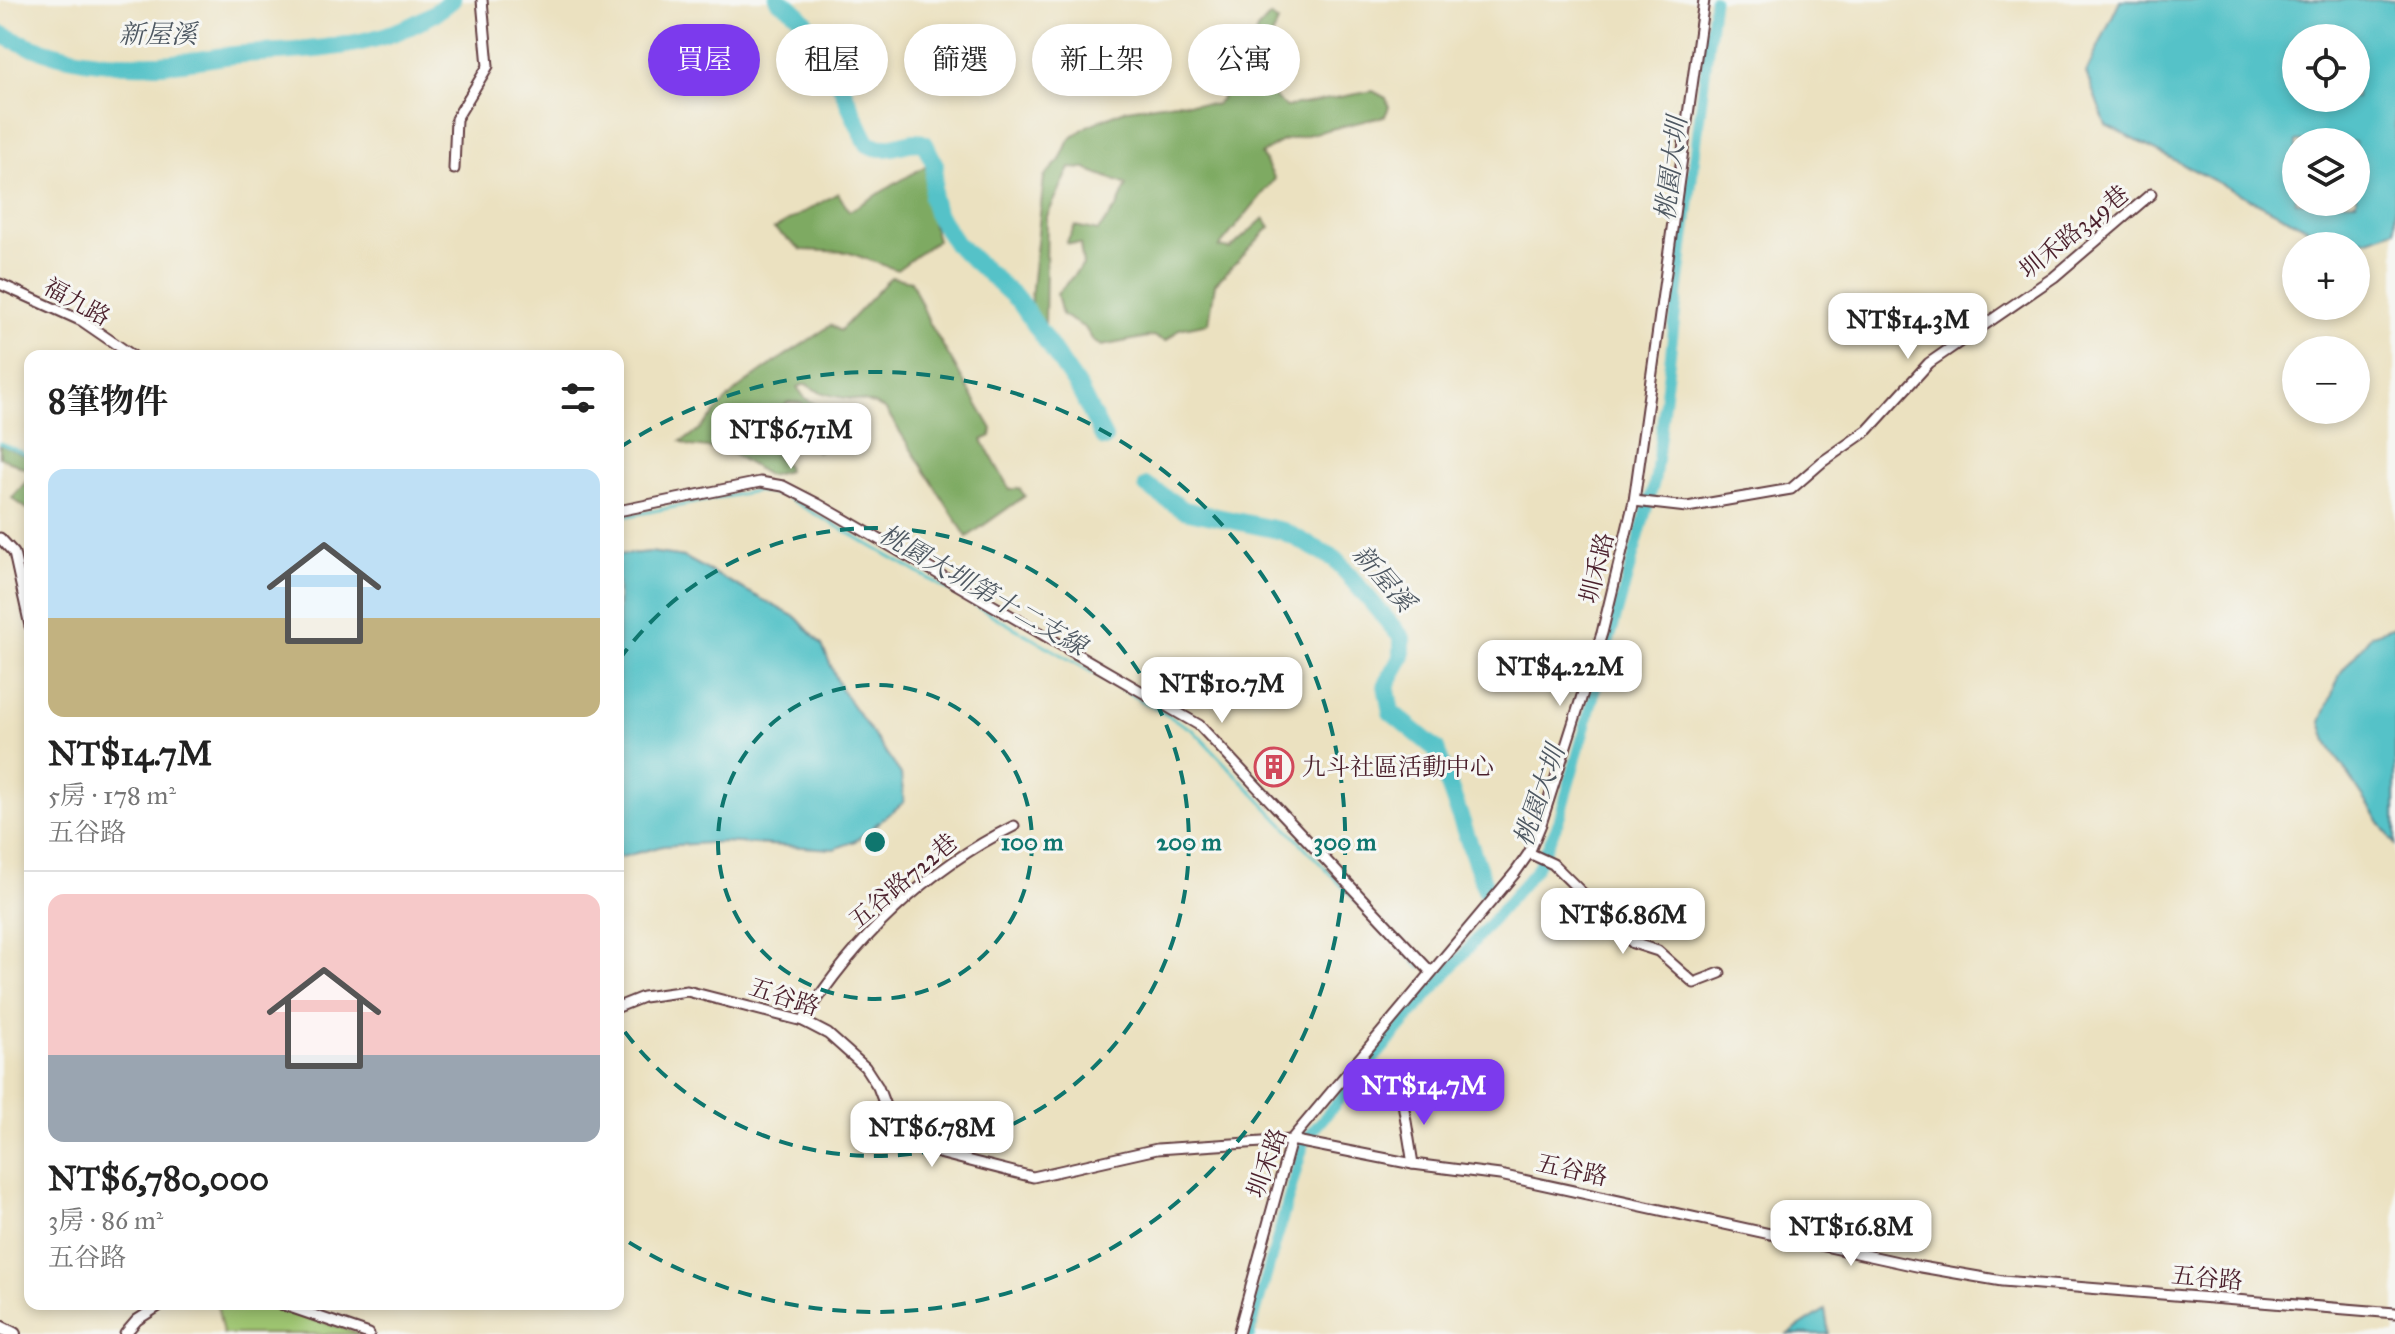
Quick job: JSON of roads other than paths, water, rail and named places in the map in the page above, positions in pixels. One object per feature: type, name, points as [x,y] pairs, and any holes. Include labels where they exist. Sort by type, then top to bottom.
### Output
[{"type":"street","points":[[454,169],[456,119],[488,66],[485,6],[482,0]]},
{"type":"street","name":"圳禾路","points":[[1238,1334],[1291,1140],[1532,853],[1602,633],[1637,502],[1704,0]]},
{"type":"street","name":"圳禾路349巷","points":[[1637,502],[1687,507],[1791,489],[1822,462],[1868,430],[1929,363],[2054,277],[2151,194]]},
{"type":"street","name":"福九路","points":[[0,284],[82,321],[124,350]]},
{"type":"street","points":[[624,510],[760,482],[783,486],[1199,725],[1430,971]]},
{"type":"street","points":[[0,538],[14,553],[24,599]]},
{"type":"street","name":"五谷路722巷","points":[[803,1021],[866,933],[955,861],[980,843],[1014,826]]},
{"type":"street","points":[[1532,853],[1548,860],[1633,943],[1658,951],[1694,983],[1720,973]]},
{"type":"street","name":"五谷路","points":[[624,1005],[643,997],[687,991],[803,1021],[828,1034],[865,1067],[878,1087],[890,1119],[907,1139],[927,1150],[1001,1172],[1033,1177],[1157,1149],[1291,1140],[1413,1164],[1500,1175],[1919,1267],[2002,1281],[2395,1313]]},
{"type":"street","points":[[1402,1097],[1413,1164]]},
{"type":"street","points":[[125,1334],[137,1320],[153,1310]]},
{"type":"street","points":[[299,1310],[369,1334]]},
{"type":"street","points":[[0,1327],[14,1334]]},
{"type":"water","points":[[2120,0],[2395,0],[2395,230],[2370,238],[2370,232],[2314,232],[2283,216],[2370,216],[2370,128],[2282,128],[2282,216],[2106,125],[2086,73]]},
{"type":"water","points":[[650,552],[684,557],[797,618],[822,645],[841,689],[901,774],[904,802],[855,841],[834,849],[722,842],[663,846],[624,856],[624,554]]},
{"type":"water","points":[[2395,626],[2395,845],[2328,744],[2321,722],[2341,672],[2372,634]]},
{"type":"water","points":[[1825,1310],[1829,1334],[1788,1334]]},
{"type":"waterway","name":"新屋溪","points":[[0,34],[37,49],[75,58],[165,64],[353,44],[406,28],[452,0]]},
{"type":"waterway","name":"新屋溪","points":[[778,0],[795,12],[821,45],[868,144],[884,148],[912,142],[925,144],[935,165],[932,197],[936,213],[956,244],[1019,301],[1079,389],[1104,438]]},
{"type":"waterway","name":"桃園大圳","points":[[1250,1334],[1305,1140],[1537,868],[1558,823],[1655,480],[1714,0]]},
{"type":"waterway","name":"桃園大圳第十二支線","points":[[0,443],[24,453]]},
{"type":"waterway","name":"新屋溪","points":[[1147,486],[1184,510],[1283,531],[1335,559],[1402,638],[1402,656],[1386,685],[1391,712],[1436,749],[1487,893]]},
{"type":"waterway","name":"桃園大圳第十二支線","points":[[624,517],[755,491],[782,495],[1193,730],[1420,968]]},
{"type":"place","name":"九斗社區活動中心","points":[[1274,767]]}]
